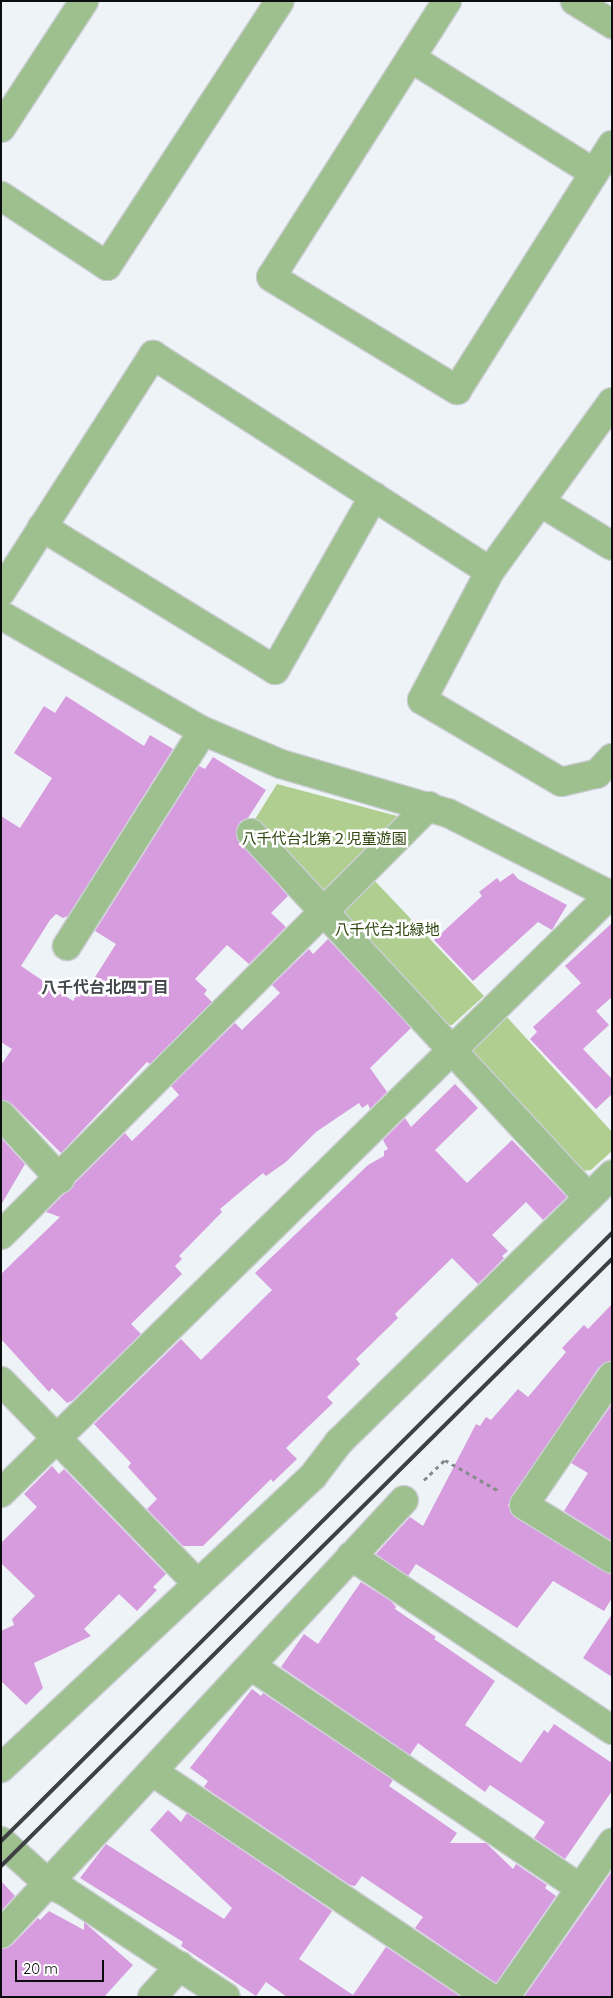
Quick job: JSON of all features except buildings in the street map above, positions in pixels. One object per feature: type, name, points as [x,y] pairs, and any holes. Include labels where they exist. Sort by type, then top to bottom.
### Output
[{"type":"street","points":[[1,128],[84,1]]},
{"type":"street","points":[[1,196],[107,266],[280,1]]},
{"type":"street","points":[[447,1],[271,277],[457,390],[612,145]]},
{"type":"street","points":[[575,1],[612,24]]},
{"type":"street","points":[[411,58],[594,173]]},
{"type":"street","points":[[1,592],[153,355],[490,571]]},
{"type":"street","points":[[612,402],[490,571],[422,700],[561,782],[597,774],[612,758]]},
{"type":"street","points":[[42,527],[275,670],[374,496]]},
{"type":"street","points":[[540,502],[612,546]]},
{"type":"street","points":[[1,615],[203,731],[281,764],[429,806],[611,894],[451,1048],[1,1493]]},
{"type":"street","points":[[67,946],[203,731]]},
{"type":"street","points":[[1,1235],[60,1179],[429,806]]},
{"type":"street","points":[[251,833],[589,1198]]},
{"type":"street","points":[[1,1115],[60,1179]]},
{"type":"street","points":[[1,1768],[313,1476],[339,1442],[612,1175]]},
{"type":"street","points":[[612,1376],[524,1505],[612,1559]]},
{"type":"street","points":[[1,1381],[197,1583]]},
{"type":"street","points":[[1,1934],[404,1500]]},
{"type":"street","points":[[351,1556],[612,1730]]},
{"type":"street","points":[[251,1666],[580,1888]]},
{"type":"street","points":[[153,1772],[490,1997]]},
{"type":"street","points":[[1,1841],[49,1884],[66,1892],[226,1997]]},
{"type":"street","points":[[505,1997],[612,1843]]},
{"type":"street","points":[[152,1997],[180,1966]]},
{"type":"path","points":[[404,1500],[445,1460],[524,1505]]},
{"type":"green space","name":"八千代台北第２児童遊園","points":[[277,784],[397,816],[397,828],[327,894],[319,894],[252,824]]},
{"type":"green space","name":"八千代台北緑地","points":[[373,879],[484,996],[452,1025],[444,1025],[340,911]]},
{"type":"green space","points":[[506,1016],[612,1132],[612,1151],[591,1170],[580,1171],[472,1053],[472,1047]]},
{"type":"railway","points":[[1,1841],[612,1233]]},
{"type":"railway","points":[[1,1866],[612,1259]]},
{"type":"district","name":"八千代台北四丁目","points":[[105,987]]}]
